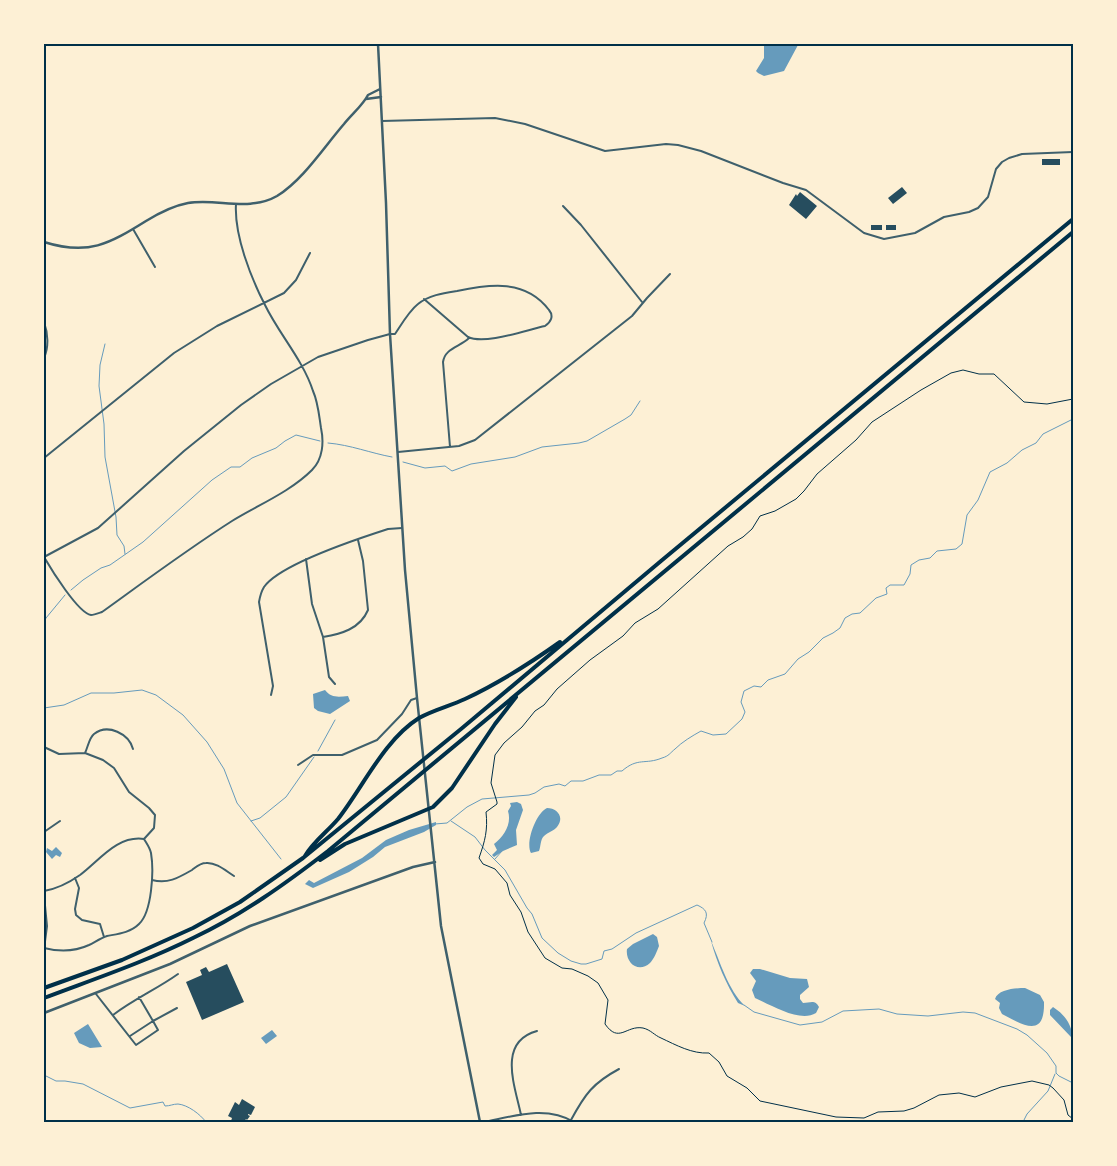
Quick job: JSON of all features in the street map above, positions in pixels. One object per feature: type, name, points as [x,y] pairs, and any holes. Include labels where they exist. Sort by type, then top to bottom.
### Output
[{"type":"highway","points":[[44,988],[129,956],[188,931],[240,902],[303,858],[437,749],[1073,218]]},
{"type":"highway","points":[[299,873],[1073,233]]},
{"type":"highway","points":[[303,858],[344,810],[403,730],[419,718],[462,700],[508,677],[590,621]]},
{"type":"highway","points":[[44,998],[148,959],[194,938],[245,910],[345,844],[430,809],[452,788],[495,724],[520,691]]},
{"type":"street","points":[[378,44],[390,334],[402,528],[417,698],[441,926],[480,1122]]},
{"type":"street","points":[[44,242],[68,248],[91,248],[110,242],[161,212],[184,204],[204,202],[236,204],[265,201],[286,190],[368,95],[380,89]]},
{"type":"street","points":[[366,99],[381,97]]},
{"type":"street","points":[[382,120],[495,118],[525,124],[605,151],[666,144],[678,145],[806,190],[864,233],[884,239],[915,233],[944,217],[975,210],[988,198],[996,169],[1009,158],[1022,154],[1073,152]]},
{"type":"street","points":[[236,204],[237,220],[243,248],[256,288],[301,366],[313,390],[322,435],[321,452],[314,468],[292,486],[230,522],[102,612],[92,615],[83,610],[73,599],[44,557],[98,528],[184,451],[241,405],[271,384],[301,366],[326,354],[395,334],[416,306],[424,299],[434,295],[469,288],[502,285],[526,291],[551,312],[551,320],[545,326],[477,340],[469,338],[424,299]]},
{"type":"street","points":[[563,206],[581,225],[642,302]]},
{"type":"street","points":[[133,229],[155,267]]},
{"type":"street","points":[[44,458],[174,353],[217,326],[284,293],[299,276],[310,253]]},
{"type":"street","points":[[398,452],[450,447],[467,444],[478,438],[632,316],[642,302],[670,274]]},
{"type":"street","points":[[44,322],[47,345],[44,358]]},
{"type":"street","points":[[450,447],[444,356],[449,350],[469,338]]},
{"type":"street","points":[[271,695],[273,686],[260,612],[260,595],[264,587],[306,559],[388,529],[402,528]]},
{"type":"street","points":[[323,637],[343,633],[366,616],[368,610],[364,561],[358,540]]},
{"type":"street","points":[[306,559],[312,604],[323,637],[329,677],[335,684]]},
{"type":"street","points":[[298,765],[313,755],[342,755],[380,738],[403,713],[410,700],[417,698]]},
{"type":"street","points":[[85,753],[94,733],[109,730],[118,731],[127,737],[133,749]]},
{"type":"street","points":[[44,747],[59,754],[85,753],[104,760],[114,768],[129,792],[153,812],[156,819],[154,828],[144,839],[133,840],[113,848],[75,878],[44,893],[47,926],[44,948],[69,951],[84,948],[104,937],[132,929],[141,922],[146,912],[152,880],[151,856],[144,839]]},
{"type":"street","points":[[44,832],[60,821]]},
{"type":"street","points":[[44,1013],[170,964],[250,926],[413,867],[435,862]]},
{"type":"street","points":[[152,880],[170,881],[204,863],[216,866],[234,876]]},
{"type":"street","points":[[75,878],[79,890],[75,909],[76,915],[82,920],[100,924],[104,937]]},
{"type":"street","points":[[113,1015],[178,974]]},
{"type":"street","points":[[96,994],[136,1045],[158,1030],[139,997]]},
{"type":"street","points":[[130,1036],[177,1008]]},
{"type":"street","points":[[521,1115],[512,1065],[512,1054],[521,1039],[537,1031]]},
{"type":"street","points":[[484,1122],[521,1115],[545,1113],[572,1121],[582,1099],[593,1086],[619,1069]]},
{"type":"path","points":[[1073,399],[1047,404],[1024,402],[994,374],[979,374],[963,370],[951,373],[921,390],[872,422],[856,440],[817,474],[796,499],[775,512],[760,516],[752,529],[743,537],[728,546],[658,609],[635,623],[623,636],[590,660],[557,689],[544,705],[535,711],[522,727],[504,743],[495,755],[491,783],[497,804],[486,812],[488,823],[485,845],[479,858],[495,869],[507,883],[510,895],[521,912],[528,932],[545,958],[562,968],[572,969],[588,976],[598,984],[608,1000],[605,1024],[613,1033],[618,1034],[628,1030],[645,1028],[659,1037],[688,1050],[698,1053],[710,1053],[719,1062],[727,1076],[747,1088],[760,1101],[836,1116],[864,1118],[878,1112],[910,1110],[939,1095],[958,1093],[975,1097],[1001,1087],[1032,1081],[1049,1085],[1053,1088],[1064,1100],[1068,1116],[1073,1119]]},
{"type":"water","points":[[764,44],[798,45],[784,71],[764,76],[756,71],[764,58]]},
{"type":"water","points":[[325,690],[332,696],[348,696],[350,701],[330,714],[318,711],[314,708],[313,694]]},
{"type":"water","points":[[517,802],[521,804],[523,810],[516,830],[517,845],[494,857],[492,855],[497,850],[494,844],[504,833],[508,825],[510,803]]},
{"type":"water","points":[[547,808],[557,811],[560,817],[559,823],[556,828],[543,838],[539,851],[531,853],[529,842],[533,829],[539,816]]},
{"type":"water","points":[[436,822],[436,825],[424,832],[385,847],[349,872],[313,888],[305,884],[309,880],[314,883],[362,858],[386,840],[409,830]]},
{"type":"water","points":[[56,847],[62,853],[60,857],[56,855],[52,859],[46,852],[47,848],[52,851]]},
{"type":"water","points":[[653,934],[657,937],[659,946],[653,959],[645,966],[637,967],[633,965],[628,958],[627,949]]},
{"type":"water","points":[[711,941],[729,984],[745,1006],[738,1003],[730,988],[719,965]]},
{"type":"water","points":[[753,969],[760,969],[790,978],[807,979],[809,987],[800,995],[800,999],[803,1003],[816,1003],[819,1007],[816,1013],[802,1016],[755,998],[752,990],[756,981],[750,973]]},
{"type":"water","points":[[1025,988],[1040,995],[1044,1002],[1041,1021],[1037,1025],[1025,1025],[1002,1014],[999,1008],[1000,1003],[995,999],[1003,991]]},
{"type":"water","points":[[1053,1007],[1069,1023],[1073,1045],[1071,1037],[1050,1015],[1050,1010]]},
{"type":"water","points":[[88,1024],[102,1047],[90,1048],[79,1043],[74,1033]]},
{"type":"water","points":[[272,1030],[277,1036],[266,1044],[261,1038]]},
{"type":"building","points":[[1042,159],[1060,159],[1060,165],[1042,165]]},
{"type":"building","points":[[902,187],[907,193],[893,204],[888,198]]},
{"type":"building","points":[[800,192],[817,206],[806,219],[789,205],[796,194],[797,196]]},
{"type":"building","points":[[871,225],[882,225],[882,230],[871,230]]},
{"type":"building","points":[[886,225],[896,225],[896,230],[886,230]]},
{"type":"building","points":[[227,964],[244,1002],[202,1020],[186,982],[202,975],[200,970],[206,967],[209,972]]},
{"type":"building","points":[[242,1099],[255,1107],[251,1115],[248,1114],[250,1116],[244,1122],[231,1121],[232,1118],[228,1116],[235,1102],[239,1105]]},
{"type":"waterway","points":[[105,344],[100,365],[99,386],[104,424],[105,457],[116,517],[117,535],[124,546],[125,554]]},
{"type":"waterway","points":[[403,462],[425,468],[445,466],[452,471],[471,464],[515,457],[542,447],[587,441],[631,415],[640,401]]},
{"type":"waterway","points":[[435,824],[447,823],[467,807],[482,799],[529,795],[544,787],[559,784],[565,786],[571,781],[583,781],[599,775],[611,775],[633,764],[656,760],[669,754],[701,731],[713,735],[726,734],[742,719],[745,712],[741,702],[744,691],[754,686],[761,687],[768,680],[785,674],[798,659],[809,652],[823,638],[840,628],[845,618],[852,614],[860,613],[876,598],[887,594],[886,588],[890,585],[904,585],[910,574],[911,565],[919,560],[930,558],[937,551],[956,549],[962,544],[967,515],[978,500],[990,472],[1007,463],[1022,450],[1036,443],[1043,434],[1073,419]]},
{"type":"waterway","points":[[71,590],[83,580],[101,568],[110,565],[143,542],[212,480],[231,467],[240,467],[252,458],[276,448],[296,435],[320,441]]},
{"type":"waterway","points":[[328,443],[345,445],[392,457]]},
{"type":"waterway","points":[[44,622],[65,595]]},
{"type":"waterway","points":[[44,708],[64,705],[91,693],[142,690],[156,695],[183,715],[207,742],[224,769],[237,803],[281,859]]},
{"type":"waterway","points":[[318,751],[335,720]]},
{"type":"waterway","points":[[251,821],[260,818],[286,797],[314,757]]},
{"type":"waterway","points":[[451,821],[475,837],[505,870],[532,914],[542,938],[558,953],[571,961],[586,964],[602,959],[604,951],[612,949],[636,933],[697,905],[706,912],[704,923],[712,942]]},
{"type":"waterway","points":[[495,859],[502,851]]},
{"type":"waterway","points":[[744,1005],[754,1012],[800,1025],[822,1022],[843,1011],[879,1009],[897,1014],[928,1016],[963,1012],[975,1013],[1017,1029],[1027,1035],[1047,1053],[1056,1066],[1056,1073],[1073,1083]]},
{"type":"waterway","points":[[1023,1122],[1027,1114],[1048,1091],[1055,1074]]},
{"type":"waterway","points":[[44,1075],[56,1081],[83,1084],[130,1108],[163,1102],[165,1106],[176,1104],[186,1106],[206,1122]]}]
